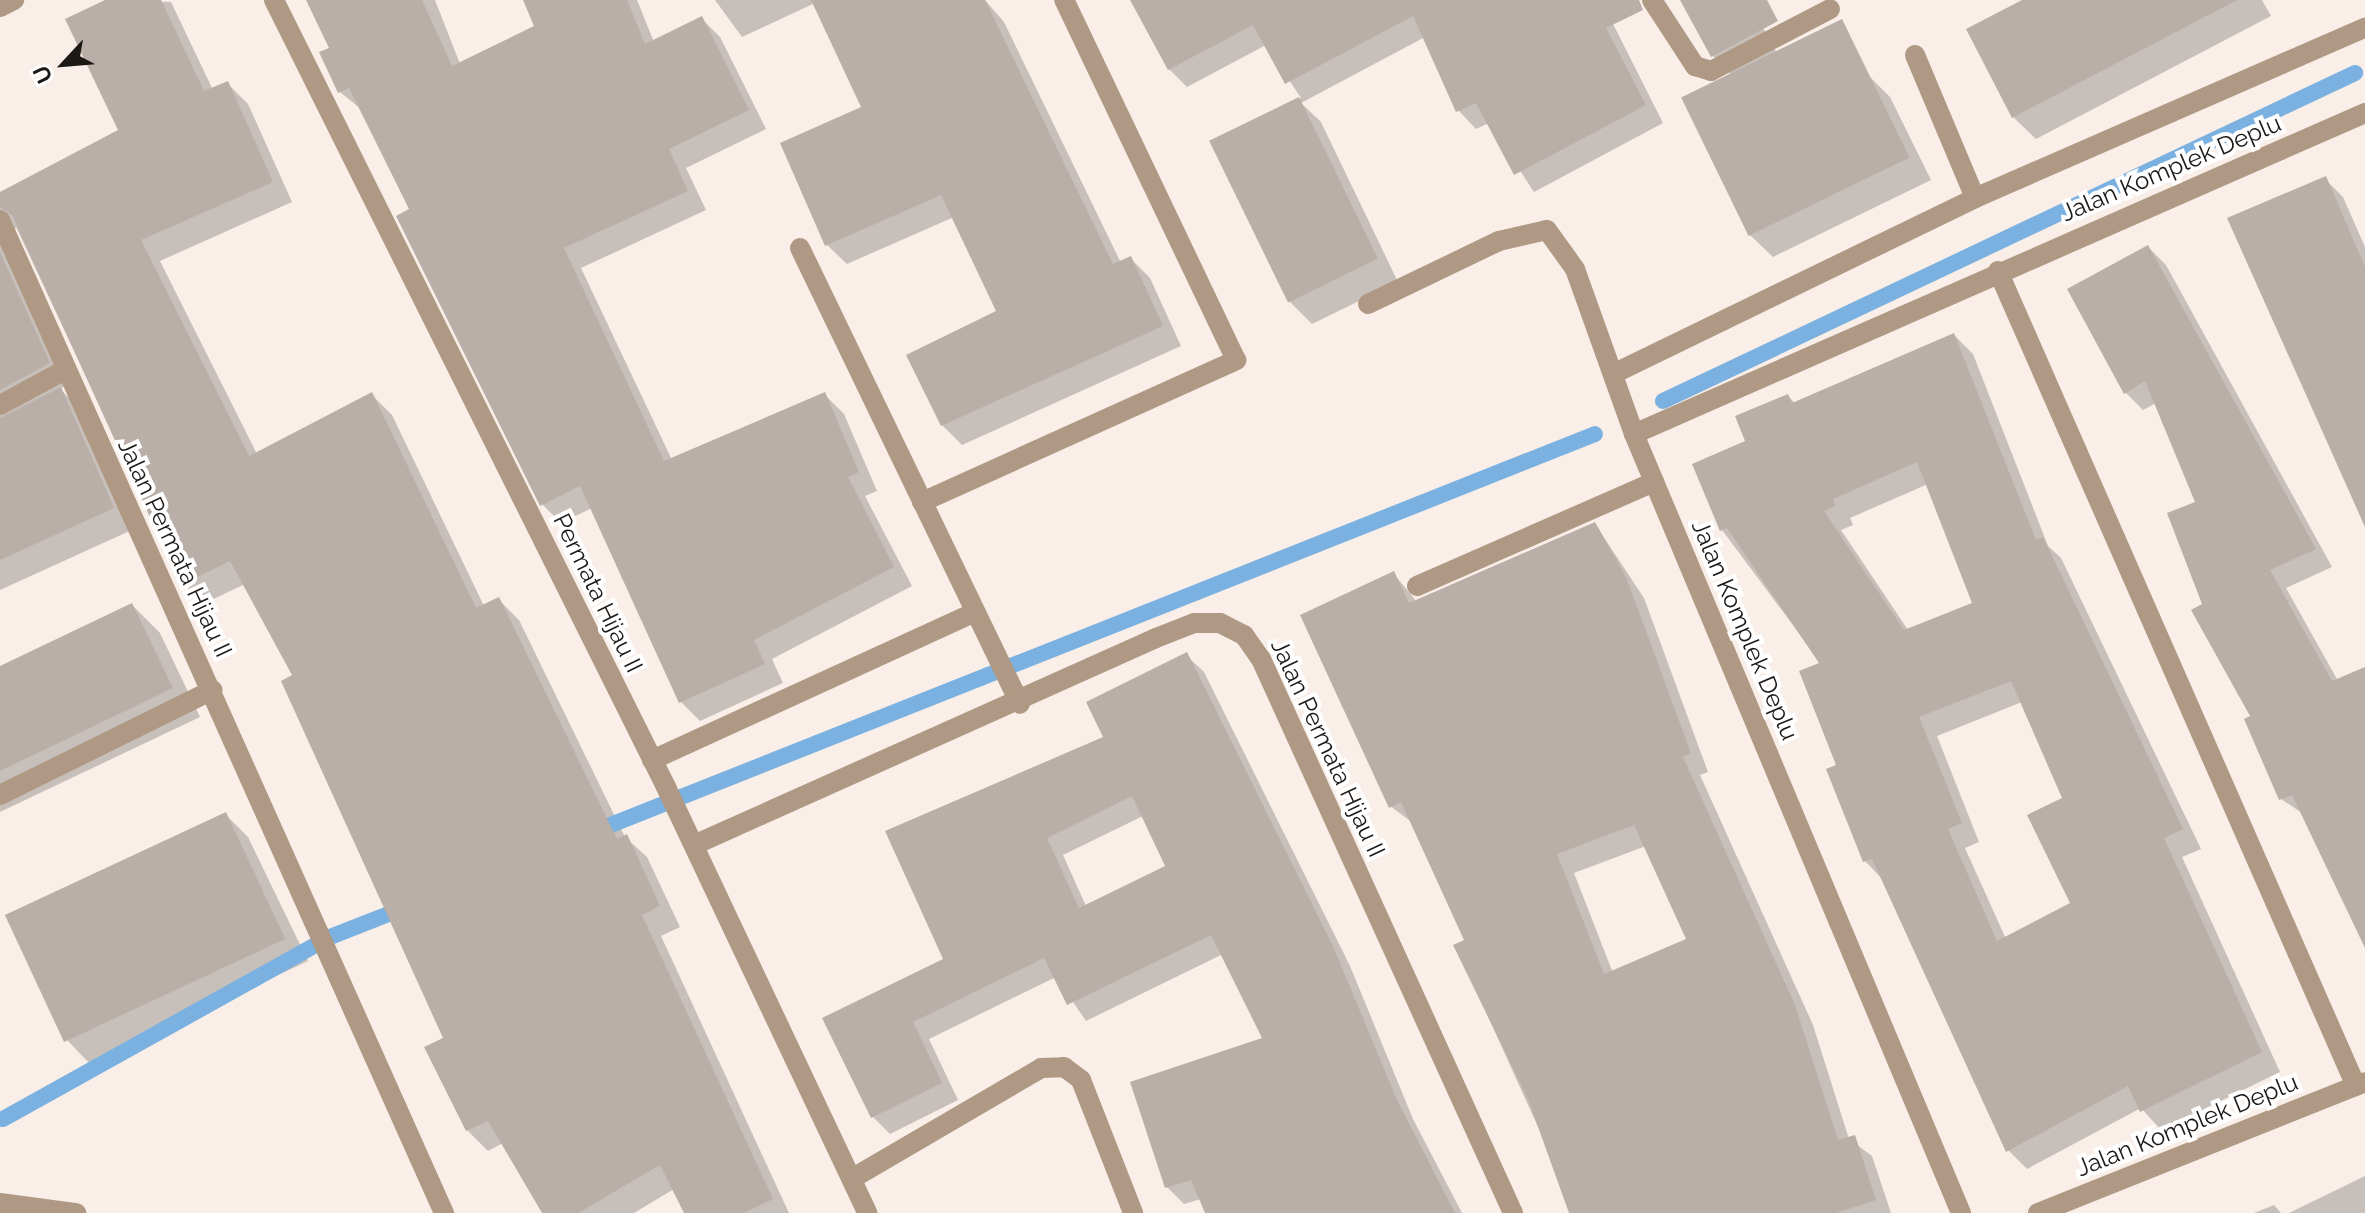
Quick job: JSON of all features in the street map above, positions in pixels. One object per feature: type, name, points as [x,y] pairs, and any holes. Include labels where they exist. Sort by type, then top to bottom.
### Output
[{"type":"street","points":[[0,7],[14,0]]},
{"type":"street","name":"Permata Hijau II","points":[[274,0],[694,845],[867,1213]]},
{"type":"street","points":[[922,502],[1236,360],[1064,0]]},
{"type":"street","points":[[1652,0],[1695,66],[1711,71],[1830,9]]},
{"type":"street","points":[[1613,374],[1975,198],[2365,28]]},
{"type":"street","points":[[1915,55],[1975,198]]},
{"type":"street","name":"Jalan Komplek Deplu","points":[[1961,1213],[1634,434],[1998,271],[2365,113]]},
{"type":"street","name":"Jalan Permata Hijau II","points":[[0,220],[444,1213]]},
{"type":"street","points":[[1368,304],[1499,241],[1547,230],[1575,269],[1634,434]]},
{"type":"street","points":[[800,248],[1020,704]]},
{"type":"street","name":"Jalan Komplek Deplu","points":[[1998,271],[2360,1084],[2038,1213]]},
{"type":"street","points":[[0,405],[65,370]]},
{"type":"street","points":[[1417,586],[1654,482]]},
{"type":"street","points":[[652,760],[975,612]]},
{"type":"street","name":"Jalan Permata Hijau II","points":[[694,845],[1020,704],[1194,623],[1220,623],[1244,635],[1513,1213]]},
{"type":"street","points":[[0,795],[212,690]]},
{"type":"street","points":[[853,1178],[1041,1068],[1064,1067],[1081,1080],[1133,1213]]},
{"type":"street","points":[[0,1203],[76,1213]]},
{"type":"building","points":[[105,0],[161,0],[204,91],[228,81],[273,182],[141,240],[249,456],[372,392],[476,608],[499,597],[617,839],[627,834],[660,906],[642,915],[773,1199],[743,1213],[684,1213],[660,1165],[578,1213],[542,1213],[488,1121],[466,1131],[424,1047],[443,1038],[281,681],[292,675],[230,561],[181,585],[12,215],[0,207],[0,192],[118,130],[65,19]]},
{"type":"building","points":[[306,0],[422,0],[452,66],[534,26],[523,0],[627,0],[645,44],[702,16],[749,110],[669,149],[688,191],[564,248],[664,461],[825,392],[859,472],[848,477],[894,567],[754,640],[765,664],[679,703],[580,486],[540,506],[396,216],[409,209],[349,88],[338,93],[319,52],[329,48]]},
{"type":"building","points":[[811,0],[985,0],[1113,264],[1131,256],[1163,326],[941,426],[906,355],[996,311],[941,195],[825,246],[780,143],[861,107]]},
{"type":"building","points":[[1130,0],[1639,0],[1643,10],[1606,28],[1646,105],[1514,175],[1476,103],[1456,112],[1413,16],[1285,84],[1253,25],[1168,70]]},
{"type":"building","points":[[1680,0],[1767,0],[1778,21],[1711,57]]},
{"type":"building","points":[[2022,0],[2237,0],[2012,118],[1966,29]]},
{"type":"building","points":[[1842,19],[1910,157],[1749,236],[1681,97]]},
{"type":"building","points":[[1299,97],[1378,259],[1288,303],[1209,141]]},
{"type":"building","points":[[2326,176],[2365,267],[2365,527],[2227,218]]},
{"type":"building","points":[[2148,245],[2316,549],[2270,570],[2332,681],[2365,667],[2365,948],[2292,795],[2279,800],[2244,719],[2250,716],[2191,610],[2202,604],[2167,513],[2195,502],[2145,381],[2124,394],[2067,289]]},
{"type":"building","points":[[0,252],[50,363],[0,390]]},
{"type":"building","points":[[1954,333],[2036,540],[2043,537],[2183,829],[2164,838],[2262,1052],[2140,1112],[2128,1086],[2006,1152],[1872,859],[1863,862],[1826,769],[1836,765],[1799,671],[1819,663],[1727,528],[1720,531],[1692,464],[1745,441],[1735,416],[1788,394],[1792,403]],"holes":[[[1917,462],[1972,603],[1904,630],[1824,511],[1835,506],[1833,499]],[[2011,681],[2062,798],[2027,815],[2070,903],[1997,941],[1948,829],[1962,823],[1919,717]]]},
{"type":"building","points":[[61,387],[114,508],[0,560],[0,418]]},
{"type":"building","points":[[1595,522],[1626,577],[1691,753],[1683,757],[1795,1005],[1838,1140],[1855,1135],[1876,1200],[1836,1213],[1569,1213],[1528,1099],[1453,945],[1464,940],[1401,802],[1389,808],[1300,615],[1394,571],[1409,603]],"holes":[[[1634,825],[1686,939],[1604,974],[1557,854]]]},
{"type":"building","points":[[132,603],[173,688],[0,771],[0,666]]},
{"type":"building","points":[[1187,652],[1333,946],[1397,1100],[1455,1213],[1205,1213],[1191,1180],[1165,1188],[1130,1082],[1262,1038],[1211,935],[1067,1005],[1044,958],[913,1022],[942,1083],[871,1118],[822,1018],[943,959],[885,831],[1103,737],[1086,702]],"holes":[[[1132,796],[1165,866],[1079,908],[1047,838]]]},
{"type":"building","points":[[226,812],[285,939],[64,1042],[5,915]]},
{"type":"waterway","points":[[1663,401],[2355,73]]},
{"type":"waterway","points":[[593,832],[1595,434]]},
{"type":"waterway","points":[[3,1119],[330,937],[404,908]]}]
